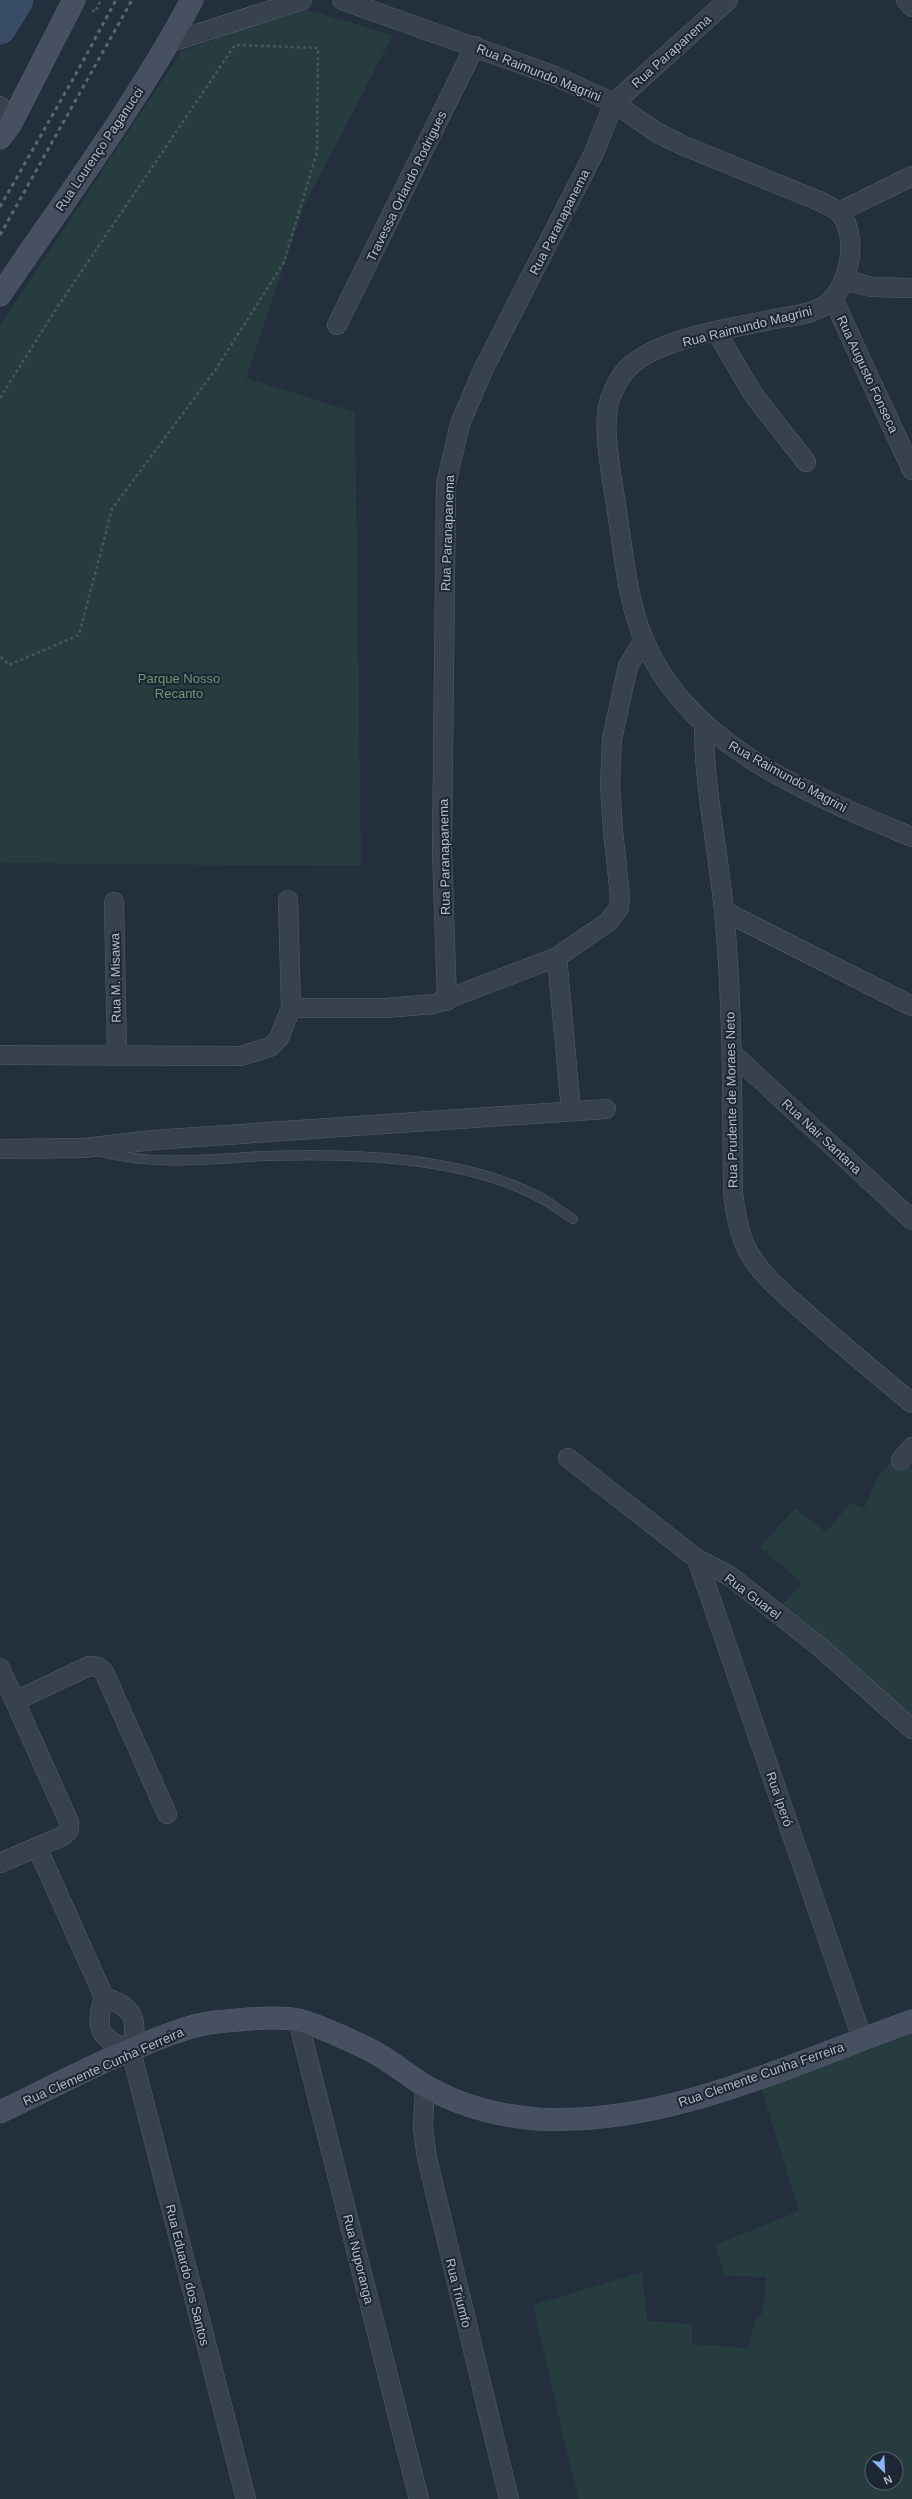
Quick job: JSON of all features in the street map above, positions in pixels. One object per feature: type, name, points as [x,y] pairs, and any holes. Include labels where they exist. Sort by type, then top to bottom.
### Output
[{"type":"street","points":[[3,123],[74,0]]},
{"type":"street","name":"Rua Lourenço Paganucci","points":[[0,295],[169,43],[192,0]]},
{"type":"street","points":[[169,43],[302,0]]},
{"type":"street","name":"Rua Raimundo Magrini","points":[[342,0],[475,46],[555,76],[614,103],[656,132],[682,145],[819,201],[839,212],[846,227],[850,245],[850,260],[844,280],[833,299],[811,312],[691,337],[648,354],[630,366],[617,383],[607,408],[608,449],[624,560],[633,605],[644,640],[661,672],[704,725],[732,748],[767,768],[845,808],[912,837]]},
{"type":"street","name":"Rua Parapanema","points":[[614,103],[728,0]]},
{"type":"street","points":[[906,0],[912,7]]},
{"type":"street","name":"Travessa Orlando Rodrigues","points":[[337,325],[475,46]]},
{"type":"street","name":"Rua Paranapanema","points":[[447,1001],[442,852],[446,484],[460,424],[483,370],[594,155],[614,103]]},
{"type":"street","points":[[839,212],[912,176]]},
{"type":"street","points":[[844,280],[872,287],[912,288]]},
{"type":"street","name":"Rua Augusto Fonseca","points":[[833,299],[912,470]]},
{"type":"street","points":[[716,331],[753,394],[806,462]]},
{"type":"street","points":[[291,1008],[386,1008],[434,1004],[447,1001],[557,957],[608,922],[619,908],[620,896],[610,784],[612,739],[628,666],[644,640]]},
{"type":"street","name":"Rua Prudente de Moraes Neto","points":[[704,725],[704,765],[724,911],[732,1053],[733,1192],[736,1213],[745,1245],[758,1267],[772,1283],[845,1348],[912,1403]]},
{"type":"street","points":[[0,1055],[117,1054],[241,1056],[256,1053],[270,1047],[278,1038],[291,1008],[288,900]]},
{"type":"street","name":"Rua M. Misawa","points":[[114,902],[117,1054]]},
{"type":"street","points":[[724,911],[912,1006]]},
{"type":"street","points":[[557,957],[571,1110]]},
{"type":"street","name":"Rua Nair Santana","points":[[732,1053],[912,1220]]},
{"type":"street","points":[[0,1149],[84,1148],[153,1140],[571,1110],[606,1109]]},
{"type":"street","name":"Rua Guarel","points":[[568,1458],[697,1559],[730,1576],[820,1647],[912,1729]]},
{"type":"street","name":"Rua Iperó","points":[[697,1559],[862,2038]]},
{"type":"street","points":[[0,1863],[63,1836],[68,1830],[69,1822],[6,1685],[89,1666],[98,1667],[104,1672],[167,1814]]},
{"type":"street","points":[[37,1847],[104,1997],[98,2016],[101,2029],[109,2042],[131,2051],[136,2030],[132,2016],[124,2004],[104,1997]]},
{"type":"street","name":"Rua Clemente Cunha Ferreira","points":[[0,2112],[131,2051],[192,2027],[263,2018],[298,2020],[374,2052],[425,2086],[458,2103],[506,2115],[537,2118],[575,2119],[620,2116],[674,2104],[912,2021]]},
{"type":"street","name":"Rua Nuporanga","points":[[298,2020],[419,2499]]},
{"type":"street","name":"Rua Eduardo dos Santos","points":[[131,2051],[246,2499]]},
{"type":"street","name":"Rua Triumfo","points":[[425,2086],[423,2127],[427,2158],[509,2499]]},
{"type":"lane","points":[[84,1148],[152,1160],[187,1161],[266,1156],[354,1157],[441,1164],[476,1172],[513,1185],[543,1199],[573,1219]]},
{"type":"path","points":[[0,398],[56,309],[235,45],[318,48],[317,152],[284,262],[216,369],[112,509],[79,636],[9,665],[0,656]]},
{"type":"green space","name":"Parque Nosso Recanto","points":[[301,8],[393,35],[304,206],[246,378],[355,412],[361,866],[0,863],[0,325],[181,52]]},
{"type":"green space","points":[[895,1457],[912,1468],[912,1721],[782,1605],[802,1583],[760,1547],[795,1508],[826,1532],[850,1503],[864,1508],[878,1477]]},
{"type":"green space","points":[[912,2034],[912,2499],[578,2499],[533,2305],[642,2272],[647,2321],[692,2324],[692,2344],[748,2348],[755,2320],[761,2315],[765,2297],[766,2277],[725,2276],[715,2245],[799,2211],[761,2087]]},
{"type":"waterway","points":[[0,28],[17,0]]},
{"type":"railway","points":[[0,207],[116,0]]},
{"type":"railway","points":[[0,235],[132,0]]}]
